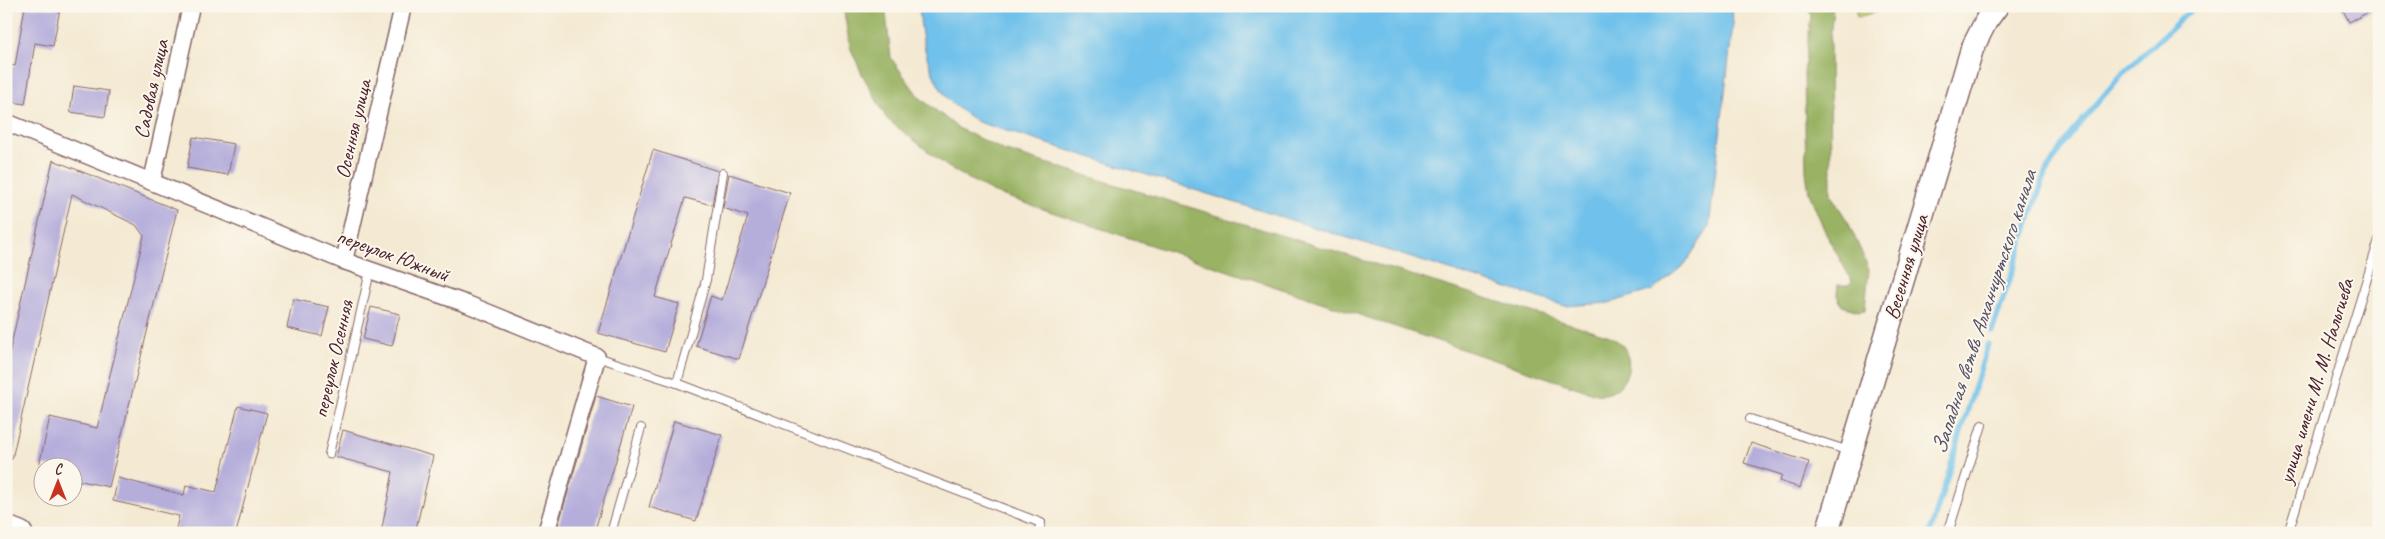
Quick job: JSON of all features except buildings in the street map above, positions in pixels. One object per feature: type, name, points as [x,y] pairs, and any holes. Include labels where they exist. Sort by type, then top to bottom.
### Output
[{"type":"street","name":"Садовая улица","points":[[152,181],[191,6]]},
{"type":"street","name":"Осенняя улица","points":[[344,261],[403,6]]},
{"type":"street","points":[[1972,50],[1974,6]]},
{"type":"street","name":"Весенняя улица","points":[[1827,533],[1972,50],[1986,21],[1997,6]]},
{"type":"street","name":"переулок Южный","points":[[6,122],[344,261],[467,304],[597,357]]},
{"type":"street","points":[[546,533],[597,357]]},
{"type":"street","points":[[6,527],[21,533]]},
{"type":"lane","points":[[676,383],[706,280],[723,173]]},
{"type":"lane","name":"улица имени М. М. Нальгиева","points":[[2288,533],[2379,240]]},
{"type":"lane","name":"переулок Осенняя","points":[[329,454],[370,271]]},
{"type":"lane","points":[[597,357],[676,383],[1041,523],[1038,533]]},
{"type":"lane","points":[[1750,419],[1851,452]]},
{"type":"lane","points":[[1948,533],[1982,425]]},
{"type":"lane","points":[[612,533],[641,428]]},
{"type":"green space","points":[[843,6],[887,6],[886,14],[891,58],[919,97],[958,128],[1003,150],[1610,336],[1622,345],[1627,353],[1628,368],[1623,382],[1612,392],[1594,393],[992,192],[948,167],[887,119],[862,74],[850,47]]},
{"type":"green space","points":[[1808,6],[1833,6],[1830,42],[1831,195],[1848,222],[1869,269],[1865,310],[1859,311],[1842,306],[1837,295],[1838,285],[1849,285],[1852,281],[1826,234],[1809,193],[1806,172],[1804,72],[1811,16]]},
{"type":"green space","points":[[1855,6],[1901,6],[1857,17]]},
{"type":"water","points":[[919,6],[1732,6],[1733,24],[1709,228],[1684,265],[1653,290],[1609,303],[1565,306],[978,122],[961,111],[947,98],[934,77],[923,42]]},
{"type":"waterway","name":"Западная ветвь Алханчуртского канала","points":[[1992,332],[2045,174],[2069,136],[2123,73],[2195,6]]},
{"type":"waterway","name":"Западная ветвь Алханчуртского канала","points":[[1930,533],[1988,344]]}]
